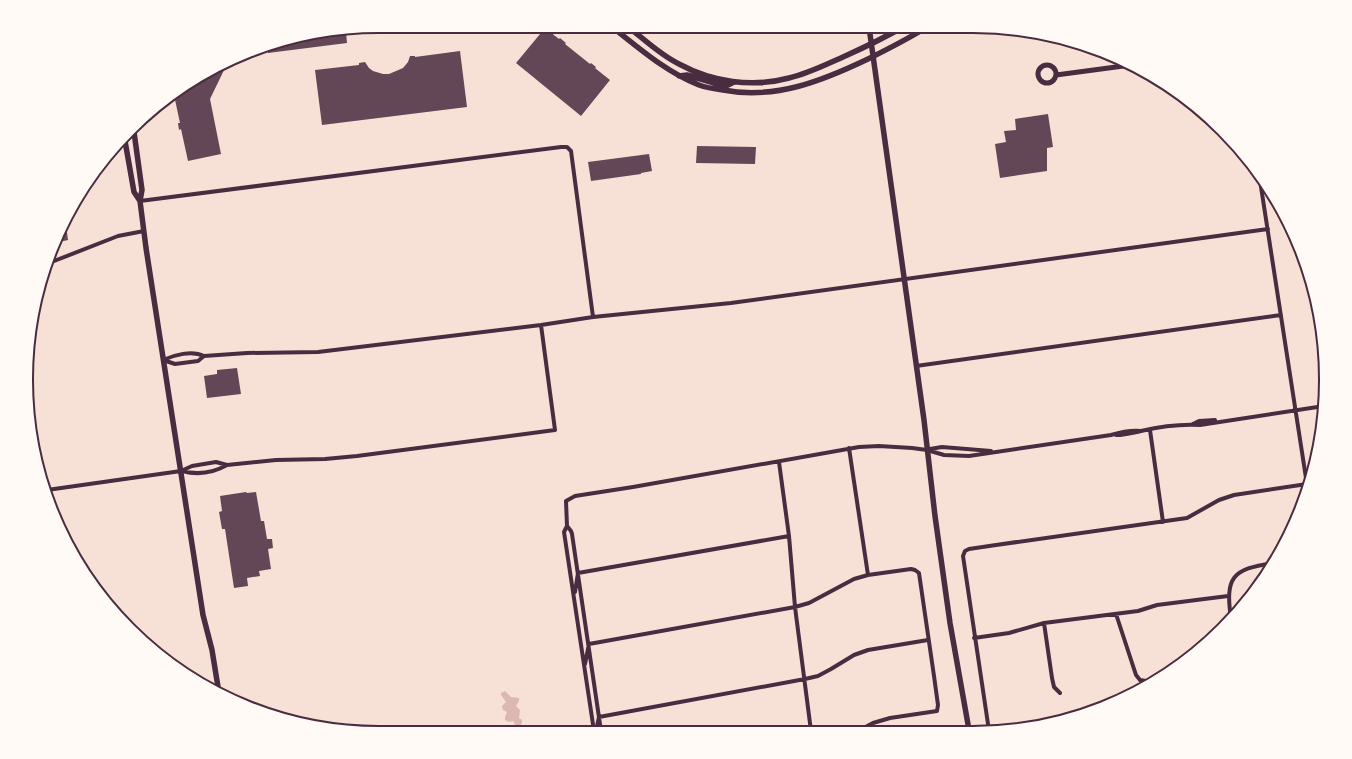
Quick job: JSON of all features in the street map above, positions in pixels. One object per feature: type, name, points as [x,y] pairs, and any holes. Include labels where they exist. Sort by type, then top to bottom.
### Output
[{"type":"main road","points":[[620,33],[649,56],[679,76],[701,85],[741,93],[760,93],[786,90],[815,82],[873,56],[916,33]]},
{"type":"main road","points":[[636,33],[659,52],[678,64],[706,76],[734,82],[762,82],[789,78],[827,64],[891,33]]},
{"type":"main road","points":[[870,33],[950,623],[968,726]]},
{"type":"main road","points":[[679,76],[687,75],[726,86],[734,82]]},
{"type":"main road","points":[[134,134],[142,190],[140,201],[163,360],[203,615],[218,686]]},
{"type":"main road","points":[[125,144],[134,192],[140,201]]},
{"type":"street","points":[[1056,75],[1121,66]]},
{"type":"street","points":[[140,201],[567,147],[571,151],[593,317]]},
{"type":"street","points":[[1262,188],[1305,475]]},
{"type":"street","points":[[163,360],[172,356],[198,353],[204,356],[247,353],[318,352],[541,325],[593,317],[731,303],[1268,229]]},
{"type":"street","points":[[53,262],[118,236],[144,231]]},
{"type":"street","points":[[916,366],[1281,315]]},
{"type":"street","points":[[51,489],[181,471],[192,466],[216,462],[227,465],[265,461],[325,459],[357,456],[555,430],[541,325]]},
{"type":"street","points":[[163,360],[175,364],[198,361],[204,356]]},
{"type":"street","points":[[594,726],[564,532],[567,526],[566,501],[575,496],[779,462],[850,448],[879,446],[927,450],[944,455],[956,456],[982,454],[994,451],[1111,435],[1133,430],[1150,430],[1190,424],[1199,421],[1220,421],[1318,407]]},
{"type":"street","points":[[1150,430],[1162,522]]},
{"type":"street","points":[[927,450],[942,447],[994,451]]},
{"type":"street","points":[[850,448],[868,575]]},
{"type":"street","points":[[779,462],[789,536],[795,607],[810,726]]},
{"type":"street","points":[[181,471],[193,474],[216,471],[227,465]]},
{"type":"street","points":[[988,724],[963,556],[966,551],[969,549],[1187,518],[1198,513],[1211,504],[1234,495],[1303,485]]},
{"type":"street","points":[[567,526],[571,531],[600,726]]},
{"type":"street","points":[[578,573],[789,536]]},
{"type":"street","points":[[1230,611],[1228,596],[1231,584],[1237,574],[1250,567],[1266,564]]},
{"type":"street","points":[[589,644],[795,607],[809,603],[840,585],[854,579],[868,575],[911,569],[915,570],[919,573],[938,705],[937,711],[890,718],[867,726]]},
{"type":"street","points":[[574,596],[578,573]]},
{"type":"street","points":[[974,638],[1009,633],[1044,624],[1138,611],[1157,605],[1228,596]]},
{"type":"street","points":[[1116,614],[1136,675],[1140,680],[1144,681]]},
{"type":"street","points":[[1044,624],[1054,687],[1060,694]]},
{"type":"street","points":[[599,716],[805,679],[824,673],[854,655],[868,650],[928,640]]},
{"type":"street","points":[[584,666],[589,644]]},
{"type":"street","points":[[596,726],[599,716]]},
{"type":"shaded area","points":[[505,691],[511,697],[519,698],[516,706],[520,710],[519,718],[522,720],[520,726],[515,725],[513,721],[509,722],[505,720],[507,712],[503,710],[502,706],[506,702],[501,693]]},
{"type":"building","points":[[541,33],[551,33],[559,39],[560,38],[566,43],[565,44],[596,67],[595,68],[610,80],[581,116],[516,63]]},
{"type":"building","points":[[346,35],[347,43],[268,53],[268,51],[290,45]]},
{"type":"building","points":[[460,51],[467,107],[322,125],[315,70],[359,65],[359,63],[365,62],[373,71],[389,74],[403,68],[408,62],[410,56],[415,57]]},
{"type":"building","points":[[224,70],[210,99],[221,154],[188,161],[181,129],[179,130],[178,123],[180,123],[175,100],[206,79]]},
{"type":"building","points":[[1048,114],[1053,147],[1047,148],[1047,171],[1000,178],[995,144],[1006,142],[1004,131],[1016,130],[1015,119]]},
{"type":"building","points":[[697,146],[756,147],[755,164],[696,163]]},
{"type":"building","points":[[649,154],[652,171],[591,181],[588,162]]},
{"type":"building","points":[[67,231],[68,240],[62,241]]},
{"type":"building","points":[[237,368],[241,394],[207,398],[204,376],[217,374],[217,370]]},
{"type":"building","points":[[256,492],[261,521],[264,521],[267,539],[272,539],[273,548],[268,549],[271,569],[259,571],[260,576],[247,578],[248,586],[234,588],[225,529],[222,529],[219,512],[222,511],[220,496]]}]
